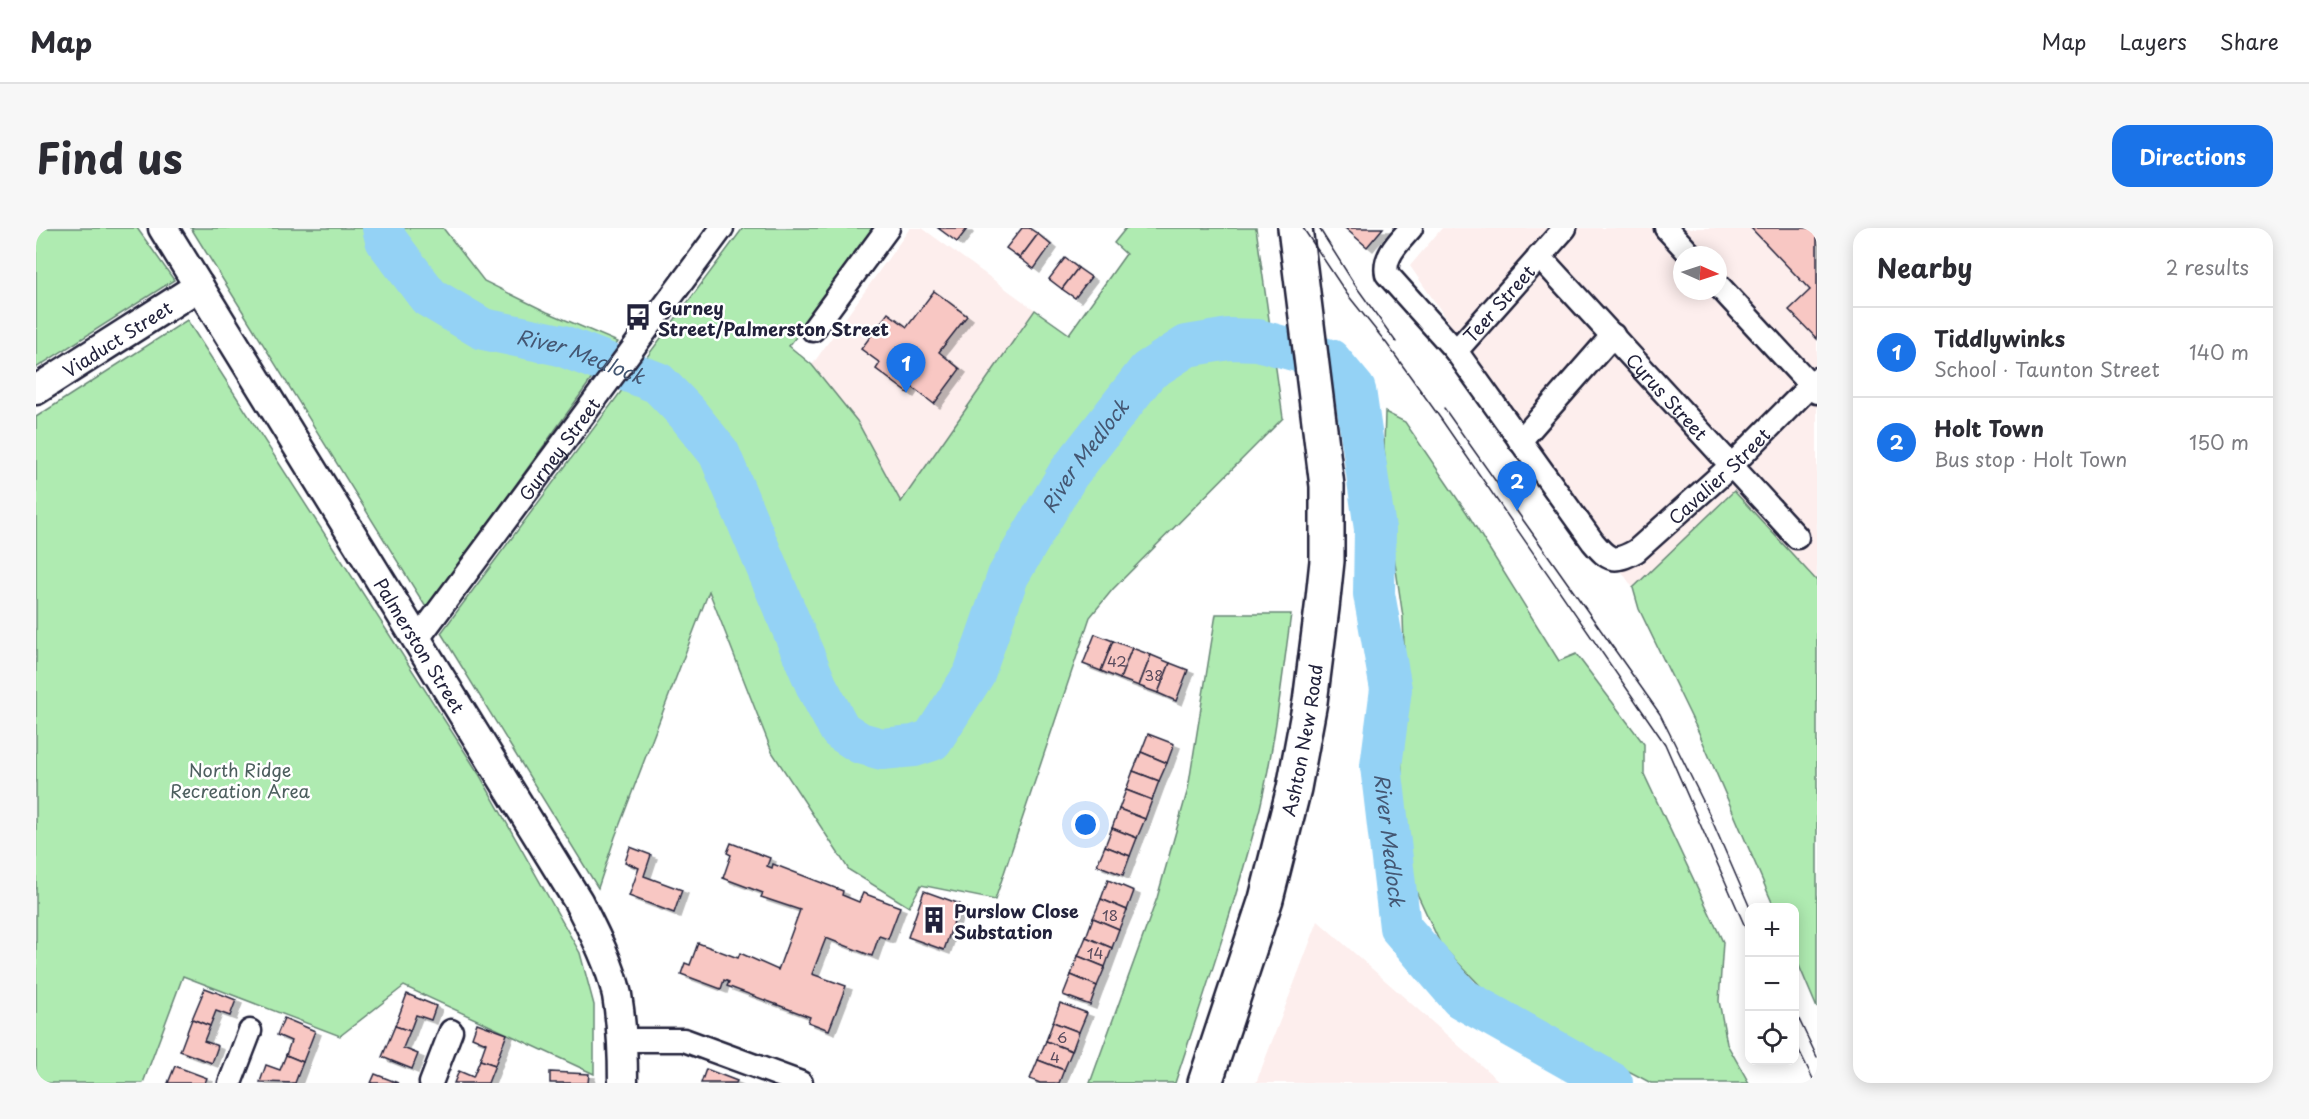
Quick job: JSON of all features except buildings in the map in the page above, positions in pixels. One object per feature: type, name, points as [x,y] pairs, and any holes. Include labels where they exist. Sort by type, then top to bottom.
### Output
[{"type":"main road","name":"Ashton New Road","points":[[1205,1083],[1266,899],[1294,788],[1310,702],[1327,561],[1326,486],[1295,228]]},
{"type":"street","name":"Palmerston Street","points":[[163,228],[578,901],[597,938],[616,993],[623,1040],[623,1083]]},
{"type":"street","name":"Gurney Street","points":[[417,640],[722,228]]},
{"type":"street","points":[[813,330],[888,228]]},
{"type":"street","points":[[1411,228],[1395,247],[1385,266],[1387,274],[1455,351],[1520,441],[1613,335]]},
{"type":"street","name":"Teer Street","points":[[1455,351],[1565,228]]},
{"type":"street","points":[[1666,228],[1683,246]]},
{"type":"street","name":"Cyrus Street","points":[[1539,256],[1797,537]]},
{"type":"street","name":"Viaduct Street","points":[[36,390],[199,286]]},
{"type":"street","points":[[1727,294],[1815,386]]},
{"type":"street","name":"Cavalier Street","points":[[1520,441],[1603,554],[1612,559],[1622,559],[1636,551],[1731,466],[1815,386]]},
{"type":"street","points":[[230,1083],[250,1031]]},
{"type":"street","points":[[431,1083],[451,1031]]},
{"type":"street","points":[[623,1040],[684,1040],[801,1083]]},
{"type":"shaded area","points":[[910,228],[922,228],[1035,310],[901,502],[857,421],[812,365]]},
{"type":"shaded area","points":[[1442,228],[1817,228],[1817,581],[1734,491],[1633,588],[1410,266]]},
{"type":"shaded area","points":[[1318,921],[1501,1083],[1256,1083]]},
{"type":"green space","points":[[36,228],[137,228],[174,280],[36,368]]},
{"type":"green space","points":[[191,228],[443,228],[484,281],[547,312],[618,342],[427,609]]},
{"type":"green space","points":[[743,228],[880,228],[789,346],[812,365],[857,421],[901,502],[1035,310],[1069,334],[1126,254],[1114,243],[1126,228],[1256,228],[1283,418],[1113,589],[1090,617],[995,900],[921,885],[909,907],[849,870],[772,752],[709,591],[615,837],[598,888],[441,633]]},
{"type":"green space","name":"North Ridge Recreation Area","points":[[187,320],[479,774],[580,953],[594,1005],[594,1074],[404,986],[340,1036],[183,976],[143,1083],[36,1083],[36,417]]},
{"type":"green space","points":[[1385,412],[1405,422],[1467,513],[1559,661],[1576,654],[1644,744],[1644,774],[1723,942],[1719,1001],[1727,1044],[1749,1083],[1651,1083],[1493,999],[1441,945],[1414,887],[1405,837],[1401,754],[1406,700],[1403,617],[1394,556],[1384,447]]},
{"type":"green space","points":[[1734,491],[1817,581],[1817,1008],[1799,965],[1799,903],[1772,903],[1699,733],[1639,609],[1633,588]]},
{"type":"green space","points":[[1216,614],[1291,614],[1270,760],[1251,843],[1175,1083],[1090,1083],[1157,898],[1188,789]]},
{"type":"waterway","name":"River Medlock","points":[[383,228],[386,240],[429,297],[483,329],[560,345],[658,383],[687,413],[719,453],[817,687],[840,730],[860,743],[882,749],[914,746],[932,740],[974,674],[1008,576],[1068,474],[1148,371],[1187,346],[1229,339],[1258,340],[1330,360],[1355,390],[1375,529],[1374,594],[1391,689],[1381,766],[1400,927],[1461,998],[1612,1083]]},
{"type":"tram line","points":[[1303,228],[1347,294],[1387,344],[1441,419],[1665,744],[1745,927]]},
{"type":"tram line","points":[[1319,228],[1355,285],[1396,342]]},
{"type":"tram line","points":[[1444,408],[1660,714],[1707,809],[1748,903]]},
{"type":"tram line","points":[[1795,1011],[1817,1057]]},
{"type":"tram line","points":[[1799,1050],[1815,1083]]},
{"type":"place","name":"Gurney Street/Palmerston Street","points":[[638,317]]},
{"type":"place","name":"Tiddlywinks","points":[[906,393]]},
{"type":"place","name":"Holt Town","points":[[1517,511]]},
{"type":"place","name":"Purslow Close Substation","points":[[934,920]]}]
